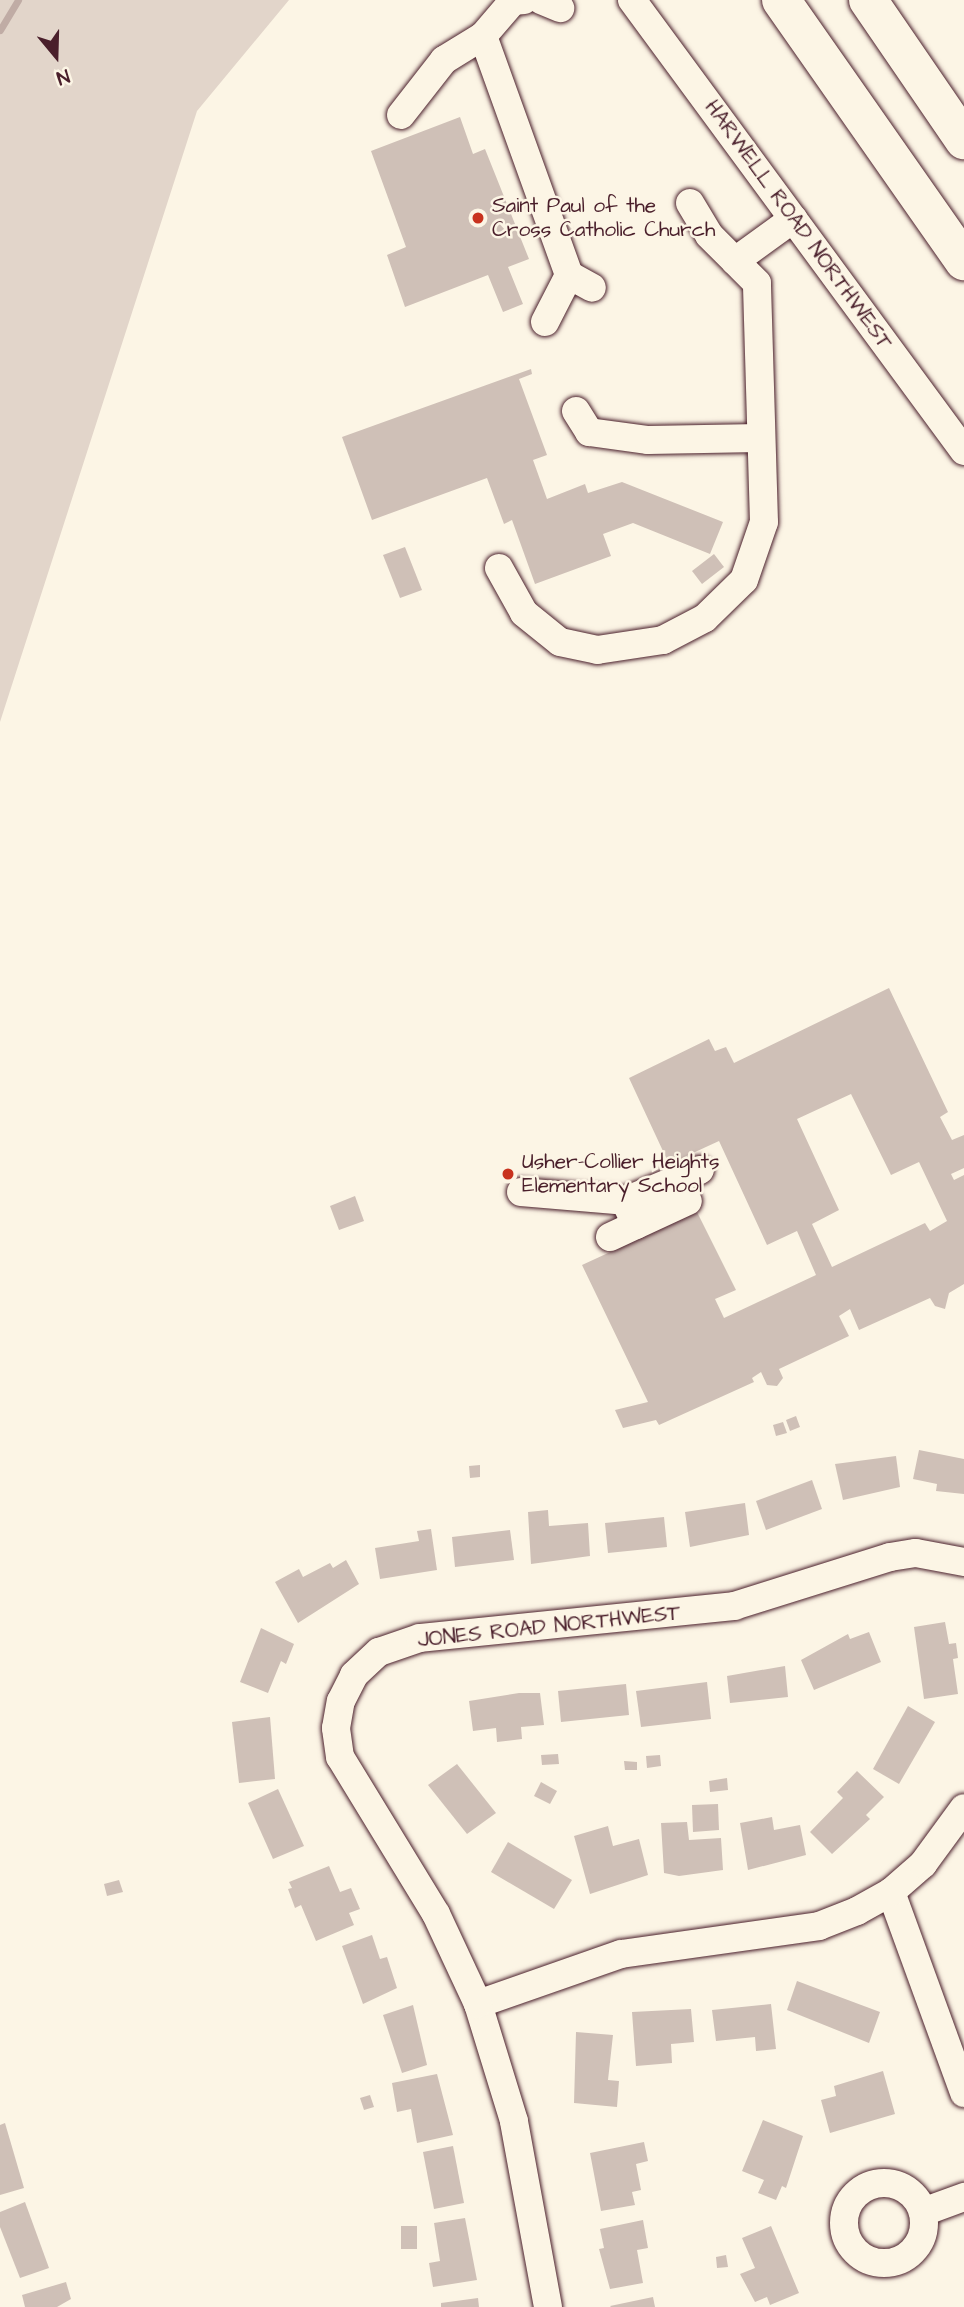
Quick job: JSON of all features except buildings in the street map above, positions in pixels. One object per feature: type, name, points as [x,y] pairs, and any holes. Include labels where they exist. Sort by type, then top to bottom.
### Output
[{"type":"highway","points":[[781,0],[964,261]]},
{"type":"highway","points":[[868,0],[964,140]]},
{"type":"street","points":[[401,115],[444,60],[483,36],[513,1],[524,0]]},
{"type":"street","name":"HARWELL ROAD NORTHWEST","points":[[632,0],[964,451]]},
{"type":"street","points":[[483,36],[581,281],[545,322]]},
{"type":"street","points":[[499,568],[524,613],[560,642],[597,650],[663,640],[705,618],[744,580],[764,522],[757,283],[709,235],[690,203]]},
{"type":"street","points":[[735,261],[793,219]]},
{"type":"street","points":[[576,411],[589,432],[644,428],[760,438]]},
{"type":"street","points":[[610,1237],[630,1213],[700,1170]]},
{"type":"street","points":[[521,1192],[630,1213],[688,1201]]},
{"type":"street","name":"JONES ROAD NORTHWEST","points":[[548,2307],[514,2121],[478,2004],[436,1914],[349,1779],[340,1757],[336,1728],[341,1701],[354,1675],[379,1652],[420,1638],[734,1606],[890,1557],[916,1553],[964,1562]]},
{"type":"street","points":[[478,2004],[621,1954],[819,1926],[891,1892],[923,1864],[964,1808]]},
{"type":"street","points":[[891,1892],[964,2093]]},
{"type":"street","points":[[923,2212],[964,2197]]},
{"type":"shaded area","points":[[0,0],[289,0],[197,111],[0,722]]},
{"type":"waterway","points":[[0,30],[18,0]]},
{"type":"place","name":"Saint Paul of the Cross Catholic Church","points":[[478,218]]},
{"type":"place","name":"Usher-Collier Heights Elementary School","points":[[508,1174]]}]
